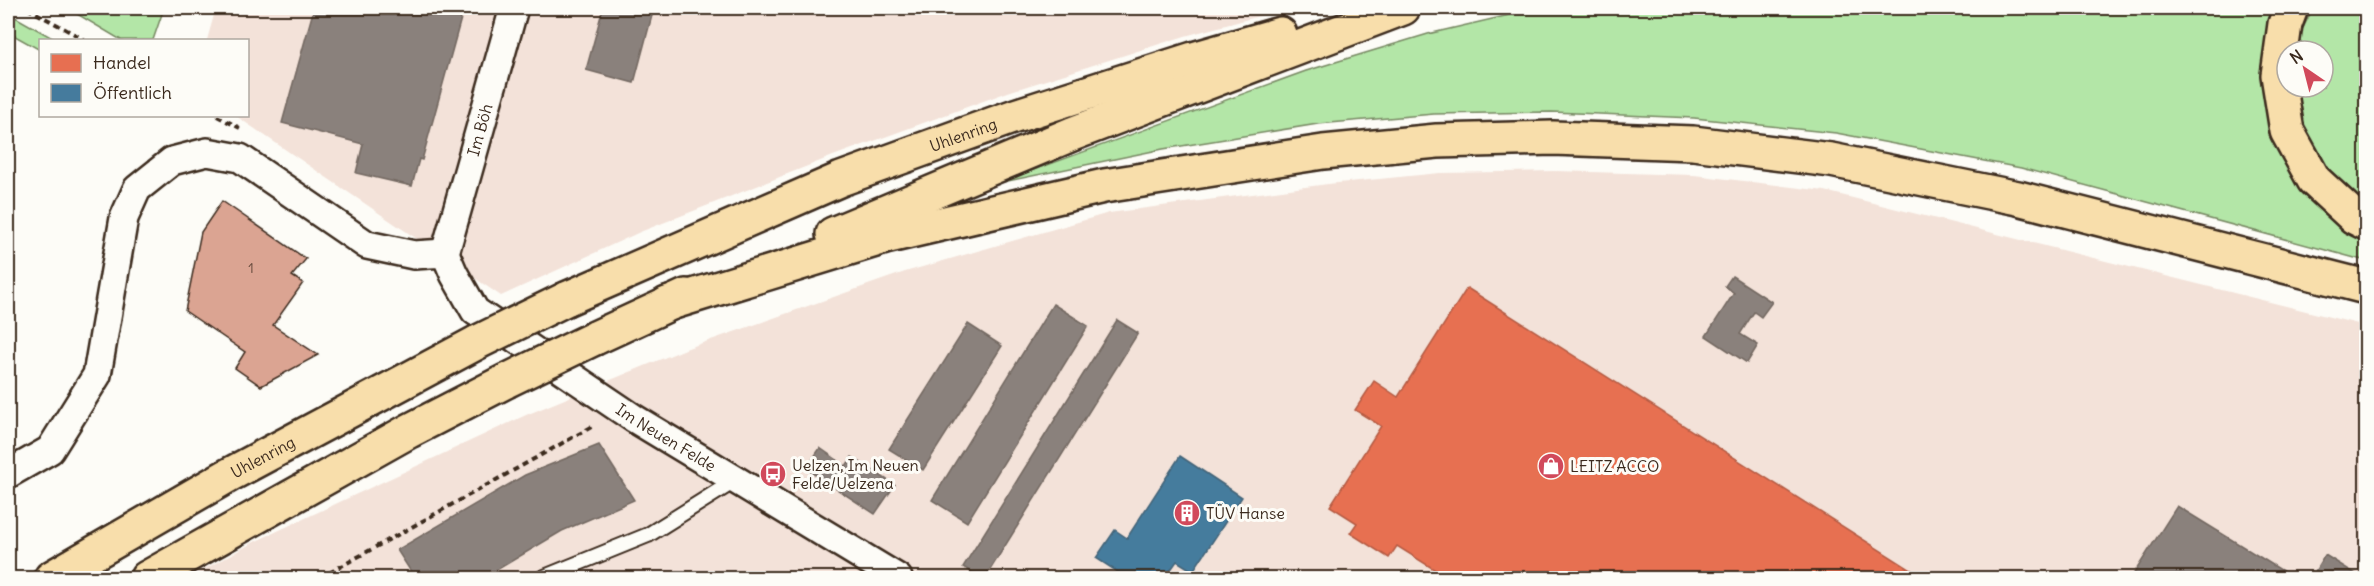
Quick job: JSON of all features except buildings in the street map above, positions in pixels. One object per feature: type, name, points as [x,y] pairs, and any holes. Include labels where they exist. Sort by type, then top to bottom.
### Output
[{"type":"highway","name":"Uhlenring","points":[[51,579],[230,475],[478,342],[566,299],[841,179],[1004,120],[1193,59],[1374,8]]},
{"type":"highway","points":[[147,579],[409,431],[506,381],[667,304],[1072,134],[1403,8]]},
{"type":"highway","points":[[2291,8],[2285,24],[2278,75],[2287,131],[2314,180],[2354,217],[2367,223]]},
{"type":"highway","points":[[667,304],[885,237],[1104,186],[1323,152],[1437,141],[1553,138],[1693,143],[1831,160],[2018,198],[2367,287]]},
{"type":"street","name":"Im Böh","points":[[450,263],[514,8]]},
{"type":"street","points":[[8,474],[50,450],[97,375],[124,218],[137,189],[172,161],[207,152],[240,158],[367,245],[450,263]]},
{"type":"street","name":"Im Neuen Felde","points":[[450,263],[475,311],[635,419],[898,579]]},
{"type":"lane","points":[[542,579],[648,535],[736,480]]},
{"type":"path","points":[[27,8],[83,39]]},
{"type":"path","points":[[320,579],[602,421],[635,419]]},
{"type":"shaded area","points":[[216,8],[1289,8],[1185,36],[1008,92],[833,156],[640,232],[501,296],[237,117],[249,117],[249,39],[207,39]]},
{"type":"shaded area","points":[[1555,171],[1694,175],[1825,191],[2366,326],[2366,578],[188,578],[254,542],[526,415],[688,348],[905,272],[1109,213],[1328,184],[1440,173]]},
{"type":"green space","points":[[67,8],[164,8],[153,39],[119,39]]},
{"type":"green space","points":[[1539,8],[2278,8],[2264,76],[2344,229],[2366,243],[2366,261],[2021,168],[1836,133],[1694,118],[1552,112],[1434,114],[1318,124],[1163,149],[998,183],[1306,71],[1428,34]]},
{"type":"green space","points":[[2313,8],[2366,8],[2366,207],[2326,172],[2301,126],[2298,99],[2335,99],[2335,39],[2300,39],[2302,30]]},
{"type":"green space","points":[[8,13],[54,39],[39,39],[39,49],[8,32]]},
{"type":"place","name":"LEITZ ACCO","points":[[1551,466]]},
{"type":"place","name":"Uelzen, Im Neuen Felde/Uelzena","points":[[773,474]]},
{"type":"place","name":"TÜV Hanse","points":[[1187,513]]}]
